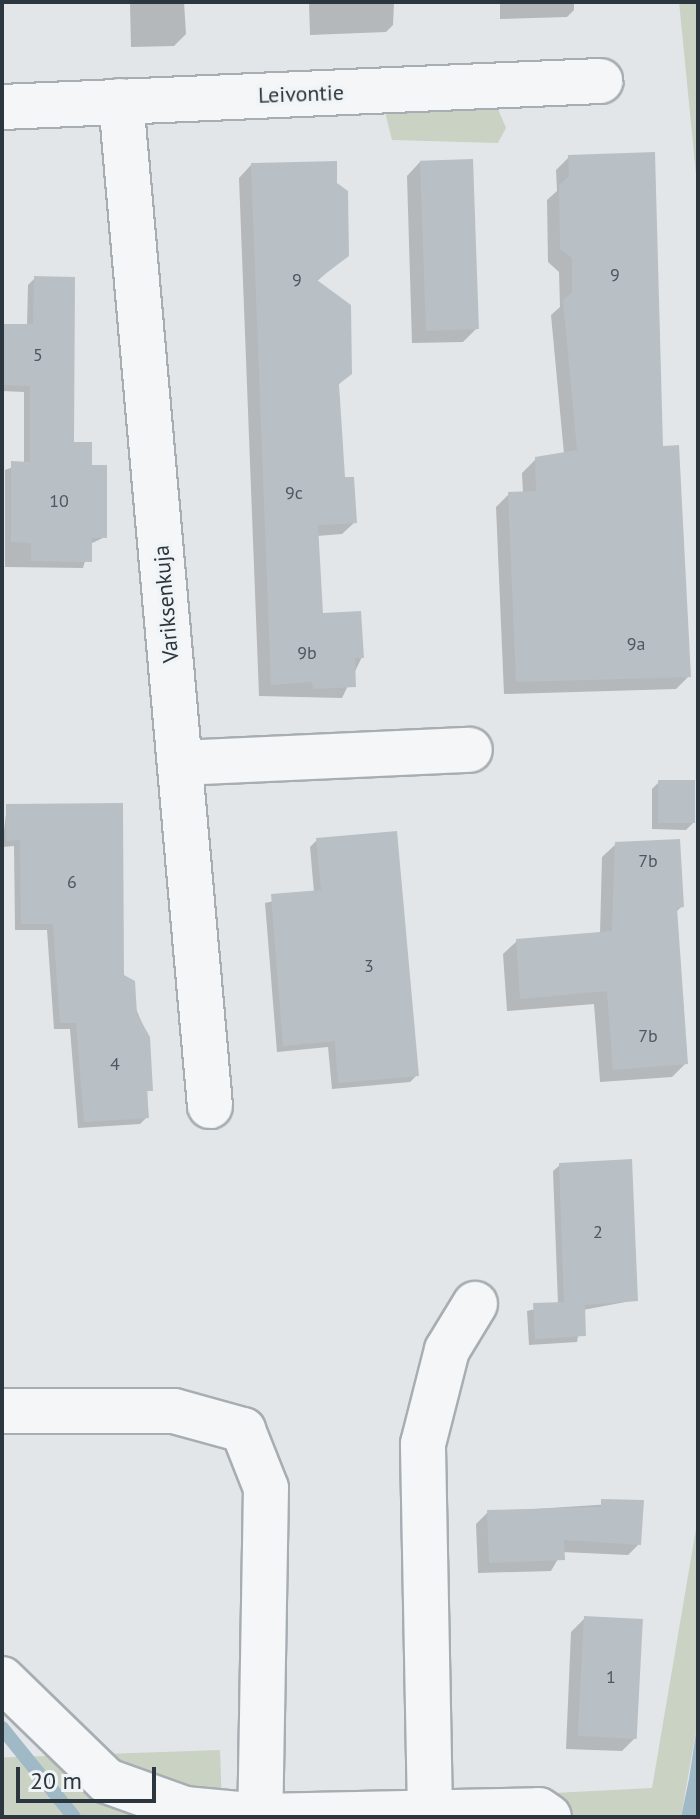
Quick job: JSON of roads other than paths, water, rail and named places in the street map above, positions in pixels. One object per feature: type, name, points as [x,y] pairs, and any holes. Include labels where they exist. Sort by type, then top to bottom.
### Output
[{"type":"street","name":"Leivontie","points":[[2,107],[600,81]]},
{"type":"street","name":"Variksenkuja","points":[[121,101],[210,1106]]},
{"type":"street","points":[[180,763],[470,750]]},
{"type":"street","points":[[430,1812],[423,1444],[447,1350],[475,1304]]},
{"type":"street","points":[[2,1411],[174,1411],[243,1430],[266,1488],[260,1816]]},
{"type":"street","points":[[2,1679],[107,1781],[185,1809],[260,1816],[430,1812],[544,1814]]},
{"type":"water","points":[[698,1720],[698,1817],[681,1817],[689,1779]]},
{"type":"waterway","points":[[2,1728],[74,1817]]}]
